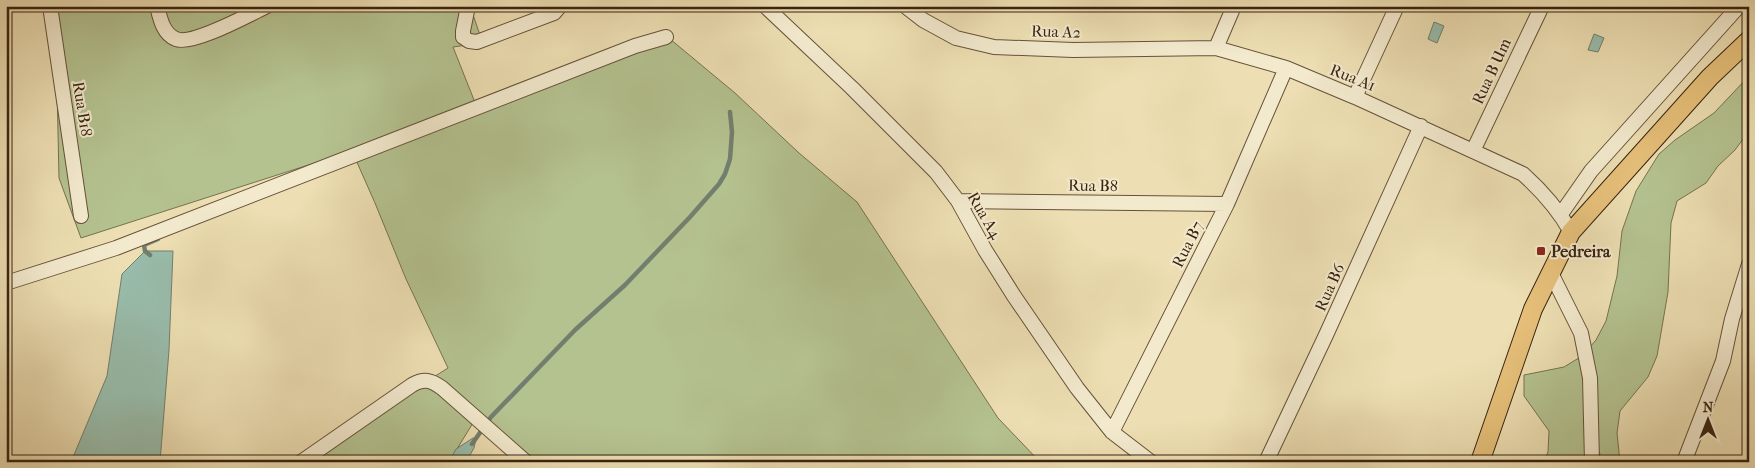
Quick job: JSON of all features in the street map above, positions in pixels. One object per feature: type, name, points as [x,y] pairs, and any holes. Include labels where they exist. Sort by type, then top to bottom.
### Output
[{"type":"main road","points":[[1480,462],[1533,309],[1550,271],[1571,232],[1710,77],[1749,40]]},
{"type":"street","name":"Rua B18","points":[[50,6],[82,216]]},
{"type":"street","points":[[157,6],[165,30],[176,39],[183,40],[197,38],[267,6]]},
{"type":"street","points":[[468,6],[463,31],[464,38],[469,41],[478,42],[554,13],[560,6]]},
{"type":"street","name":"Rua A4","points":[[765,6],[852,88],[936,172],[958,201],[984,250],[1077,388],[1112,432],[1150,462]]},
{"type":"street","name":"Rua A2","points":[[905,6],[923,20],[956,38],[994,47],[1073,50],[1216,48]]},
{"type":"street","points":[[1216,48],[1234,6]]},
{"type":"street","points":[[1355,97],[1397,6]]},
{"type":"street","name":"Rua B Um","points":[[1473,151],[1542,6]]},
{"type":"street","points":[[1561,214],[1591,172],[1739,6]]},
{"type":"street","points":[[6,283],[116,248],[626,49],[666,37]]},
{"type":"street","name":"Rua A1","points":[[1216,48],[1286,68],[1421,126],[1523,174],[1544,193],[1561,214],[1571,232]]},
{"type":"street","name":"Rua B7","points":[[1112,432],[1227,204],[1286,68]]},
{"type":"street","name":"Rua B6","points":[[1266,462],[1421,126]]},
{"type":"street","name":"Rua B8","points":[[958,201],[1227,204]]},
{"type":"street","points":[[1684,462],[1723,361],[1732,320],[1749,264]]},
{"type":"street","points":[[1550,271],[1581,333],[1590,378],[1592,462]]},
{"type":"street","points":[[301,462],[419,381],[427,380],[434,382],[442,388],[526,462]]},
{"type":"green space","points":[[49,6],[470,6],[480,35],[475,44],[453,47],[476,105],[670,39],[735,93],[799,153],[857,202],[998,418],[1040,462],[527,462],[476,418],[449,462],[299,462],[448,368],[406,279],[352,151],[81,238],[59,178],[57,85]]},
{"type":"green space","points":[[1749,76],[1749,131],[1735,150],[1718,166],[1706,183],[1677,201],[1671,223],[1668,292],[1657,356],[1648,377],[1620,411],[1617,433],[1620,462],[1598,462],[1600,453],[1579,458],[1578,462],[1544,462],[1548,452],[1549,431],[1524,396],[1524,375],[1564,367],[1582,356],[1596,340],[1606,321],[1617,276],[1622,231],[1636,191],[1659,154],[1675,140],[1714,113]]},
{"type":"shaded area","points":[[1434,22],[1444,26],[1437,43],[1428,39]]},
{"type":"shaded area","points":[[1594,34],[1604,38],[1598,52],[1588,50]]},
{"type":"shaded area","points":[[145,251],[173,251],[169,350],[160,462],[71,462],[107,376],[122,274]]},
{"type":"shaded area","points":[[473,438],[476,439],[474,448],[466,462],[449,462],[456,449]]},
{"type":"waterway","points":[[472,444],[491,417],[575,330],[625,285],[719,184],[730,159],[732,132],[730,112]]},
{"type":"waterway","points":[[150,255],[145,251],[144,245],[158,239]]},
{"type":"place","name":"Pedreira","points":[[1541,251]]}]
